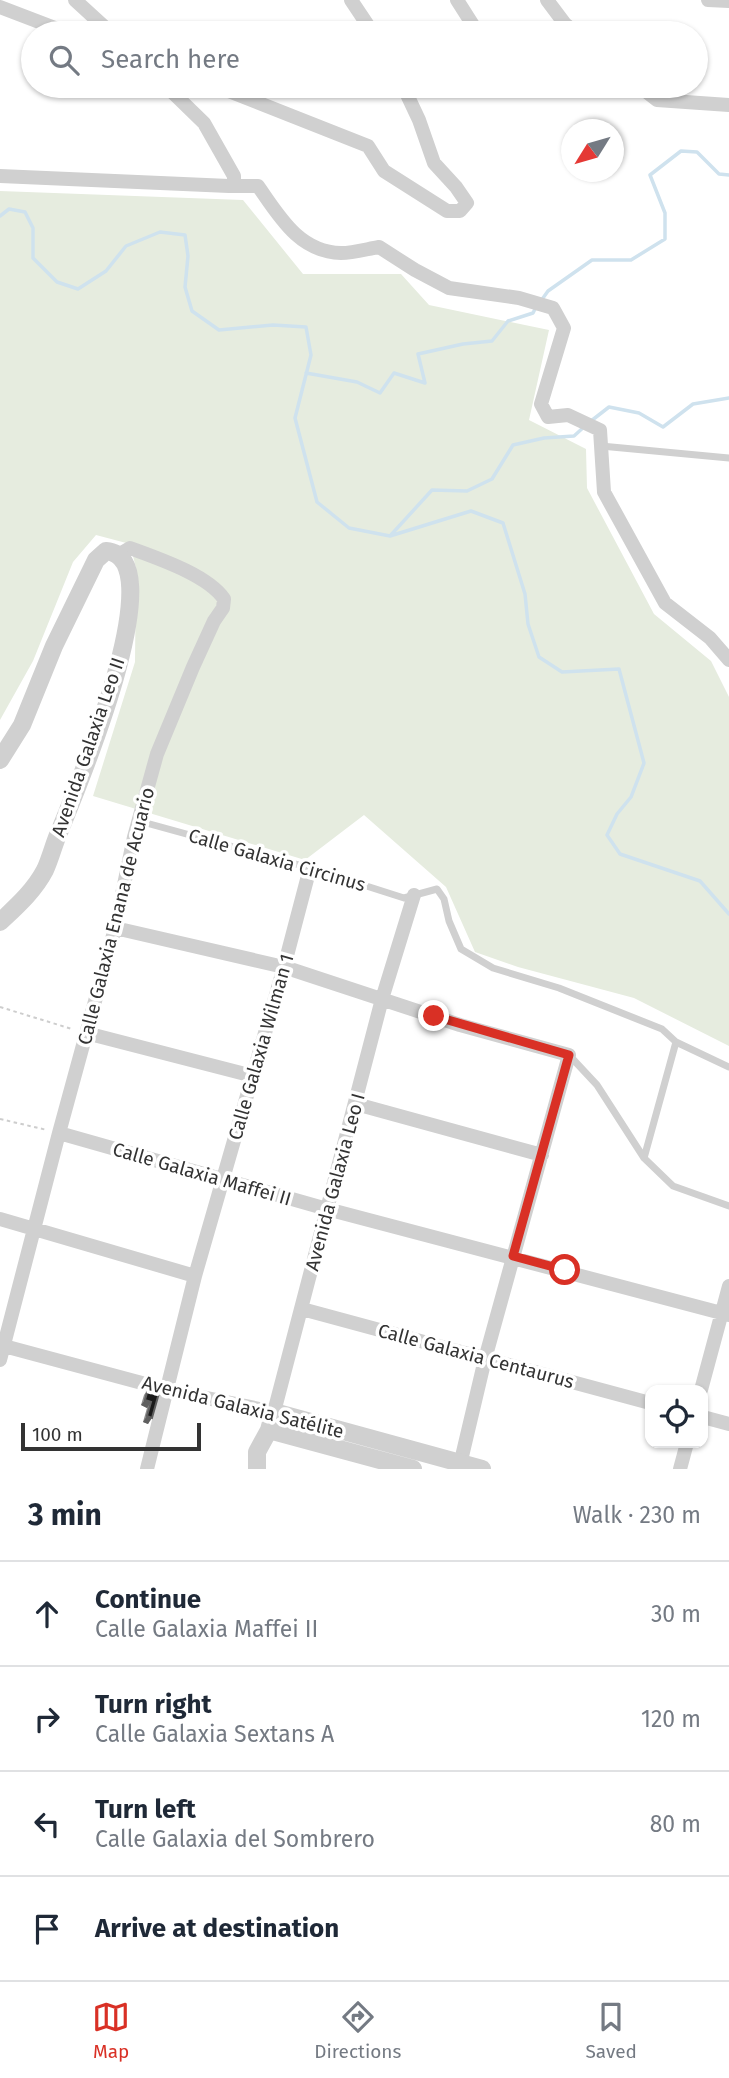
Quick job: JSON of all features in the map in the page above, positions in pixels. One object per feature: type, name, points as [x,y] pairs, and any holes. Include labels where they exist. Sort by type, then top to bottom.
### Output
[{"type":"street","points":[[75,0],[98,21]]},
{"type":"street","points":[[351,0],[365,21]]},
{"type":"street","points":[[457,0],[470,21]]},
{"type":"street","points":[[547,0],[563,21]]},
{"type":"street","points":[[708,0],[729,1]]},
{"type":"street","points":[[0,7],[37,21]]},
{"type":"street","points":[[178,98],[204,123],[234,176],[234,182],[229,186]]},
{"type":"street","points":[[246,98],[368,146],[384,171],[447,211],[460,211],[467,203],[434,163],[409,98]]},
{"type":"street","points":[[654,98],[729,104]]},
{"type":"street","points":[[0,176],[258,186],[285,225],[314,248],[341,253],[379,247],[449,288],[519,298],[553,307],[564,328],[541,404],[548,417],[568,415],[600,430],[604,492],[665,603],[710,638],[729,660]]},
{"type":"street","name":"Calle Galaxia Enana de Acuario","points":[[2,1353],[115,928],[157,754],[193,667],[214,621],[223,608],[224,599],[218,590],[159,558],[130,548],[118,555]]},
{"type":"street","points":[[0,760],[22,725],[54,646],[96,560],[106,551],[118,555]]},
{"type":"street","name":"Avenida Galaxia Leo II","points":[[0,922],[24,899],[46,868],[82,776],[120,661],[127,628],[129,573],[126,563],[118,555]]},
{"type":"street","name":"Calle Galaxia Wilman 1","points":[[147,1469],[195,1276],[285,967],[310,868]]},
{"type":"street","name":"Avenida Galaxia Leo I","points":[[257,1469],[257,1452],[272,1421],[382,999],[414,895]]},
{"type":"street","points":[[115,928],[285,967],[460,1025],[569,1055],[485,1359],[459,1466]]},
{"type":"street","points":[[86,1033],[253,1076]]},
{"type":"street","points":[[356,1104],[542,1155]]},
{"type":"street","name":"Calle Galaxia Maffei II","points":[[59,1133],[327,1209],[725,1314]]},
{"type":"street","points":[[0,1219],[195,1276]]},
{"type":"street","points":[[703,1385],[725,1314],[729,1286]]},
{"type":"street","name":"Calle Galaxia Centaurus","points":[[302,1309],[645,1402]]},
{"type":"street","name":"Avenida Galaxia Satélite","points":[[2,1353],[168,1390],[272,1421],[413,1469]]},
{"type":"street","points":[[708,1418],[729,1424]]},
{"type":"street","name":"Avenida Galaxia Satélite","points":[[272,1421],[459,1466],[482,1469]]},
{"type":"street","points":[[680,1469],[686,1448]]},
{"type":"lane","points":[[601,446],[729,458]]},
{"type":"lane","name":"Calle Galaxia Circinus","points":[[139,821],[310,868],[404,898],[436,889],[444,899],[449,921],[461,949],[494,968],[559,988],[662,1029],[676,1042]]},
{"type":"lane","points":[[644,1158],[676,1042],[729,1067]]},
{"type":"lane","points":[[569,1055],[597,1085],[644,1158],[673,1186],[729,1206]]},
{"type":"path","points":[[0,1007],[86,1033]]},
{"type":"path","points":[[0,1119],[59,1133]]},
{"type":"shaded area","points":[[0,191],[243,200],[303,274],[401,274],[429,305],[549,330],[529,420],[586,449],[587,488],[654,614],[711,661],[729,697],[729,1046],[634,998],[518,967],[475,952],[446,887],[364,815],[305,860],[93,796],[135,662],[136,568],[130,544],[96,535],[73,562],[33,661],[0,720]]},
{"type":"building","points":[[148,1389],[159,1393],[152,1418],[147,1416],[151,1402],[145,1400]]},
{"type":"waterway","points":[[543,298],[548,291],[592,260],[631,260],[665,239],[665,213],[650,175],[681,151],[697,152],[719,174],[729,175]]},
{"type":"waterway","points":[[0,216],[9,209],[25,212],[33,228],[33,258],[57,282],[78,289],[106,271],[126,246],[160,232],[185,235],[188,256],[185,287],[192,311],[219,330],[273,325],[306,327],[311,355],[295,418],[317,502],[349,528],[390,536],[471,511],[503,523],[525,594],[528,624],[539,657],[562,672],[619,669],[644,763],[631,797],[617,814],[607,835],[620,854],[700,881],[729,914]]},
{"type":"waterway","points":[[306,373],[357,382],[380,393],[394,373],[425,383],[418,354],[492,341],[508,321],[533,313],[535,309]]},
{"type":"waterway","points":[[591,421],[609,407],[639,413],[663,427],[693,404],[729,398]]},
{"type":"waterway","points":[[390,536],[432,490],[467,491],[492,479],[513,445],[544,438],[574,436],[585,426]]},
{"type":"route","points":[[434,1016],[569,1055],[513,1256],[565,1270]]}]
